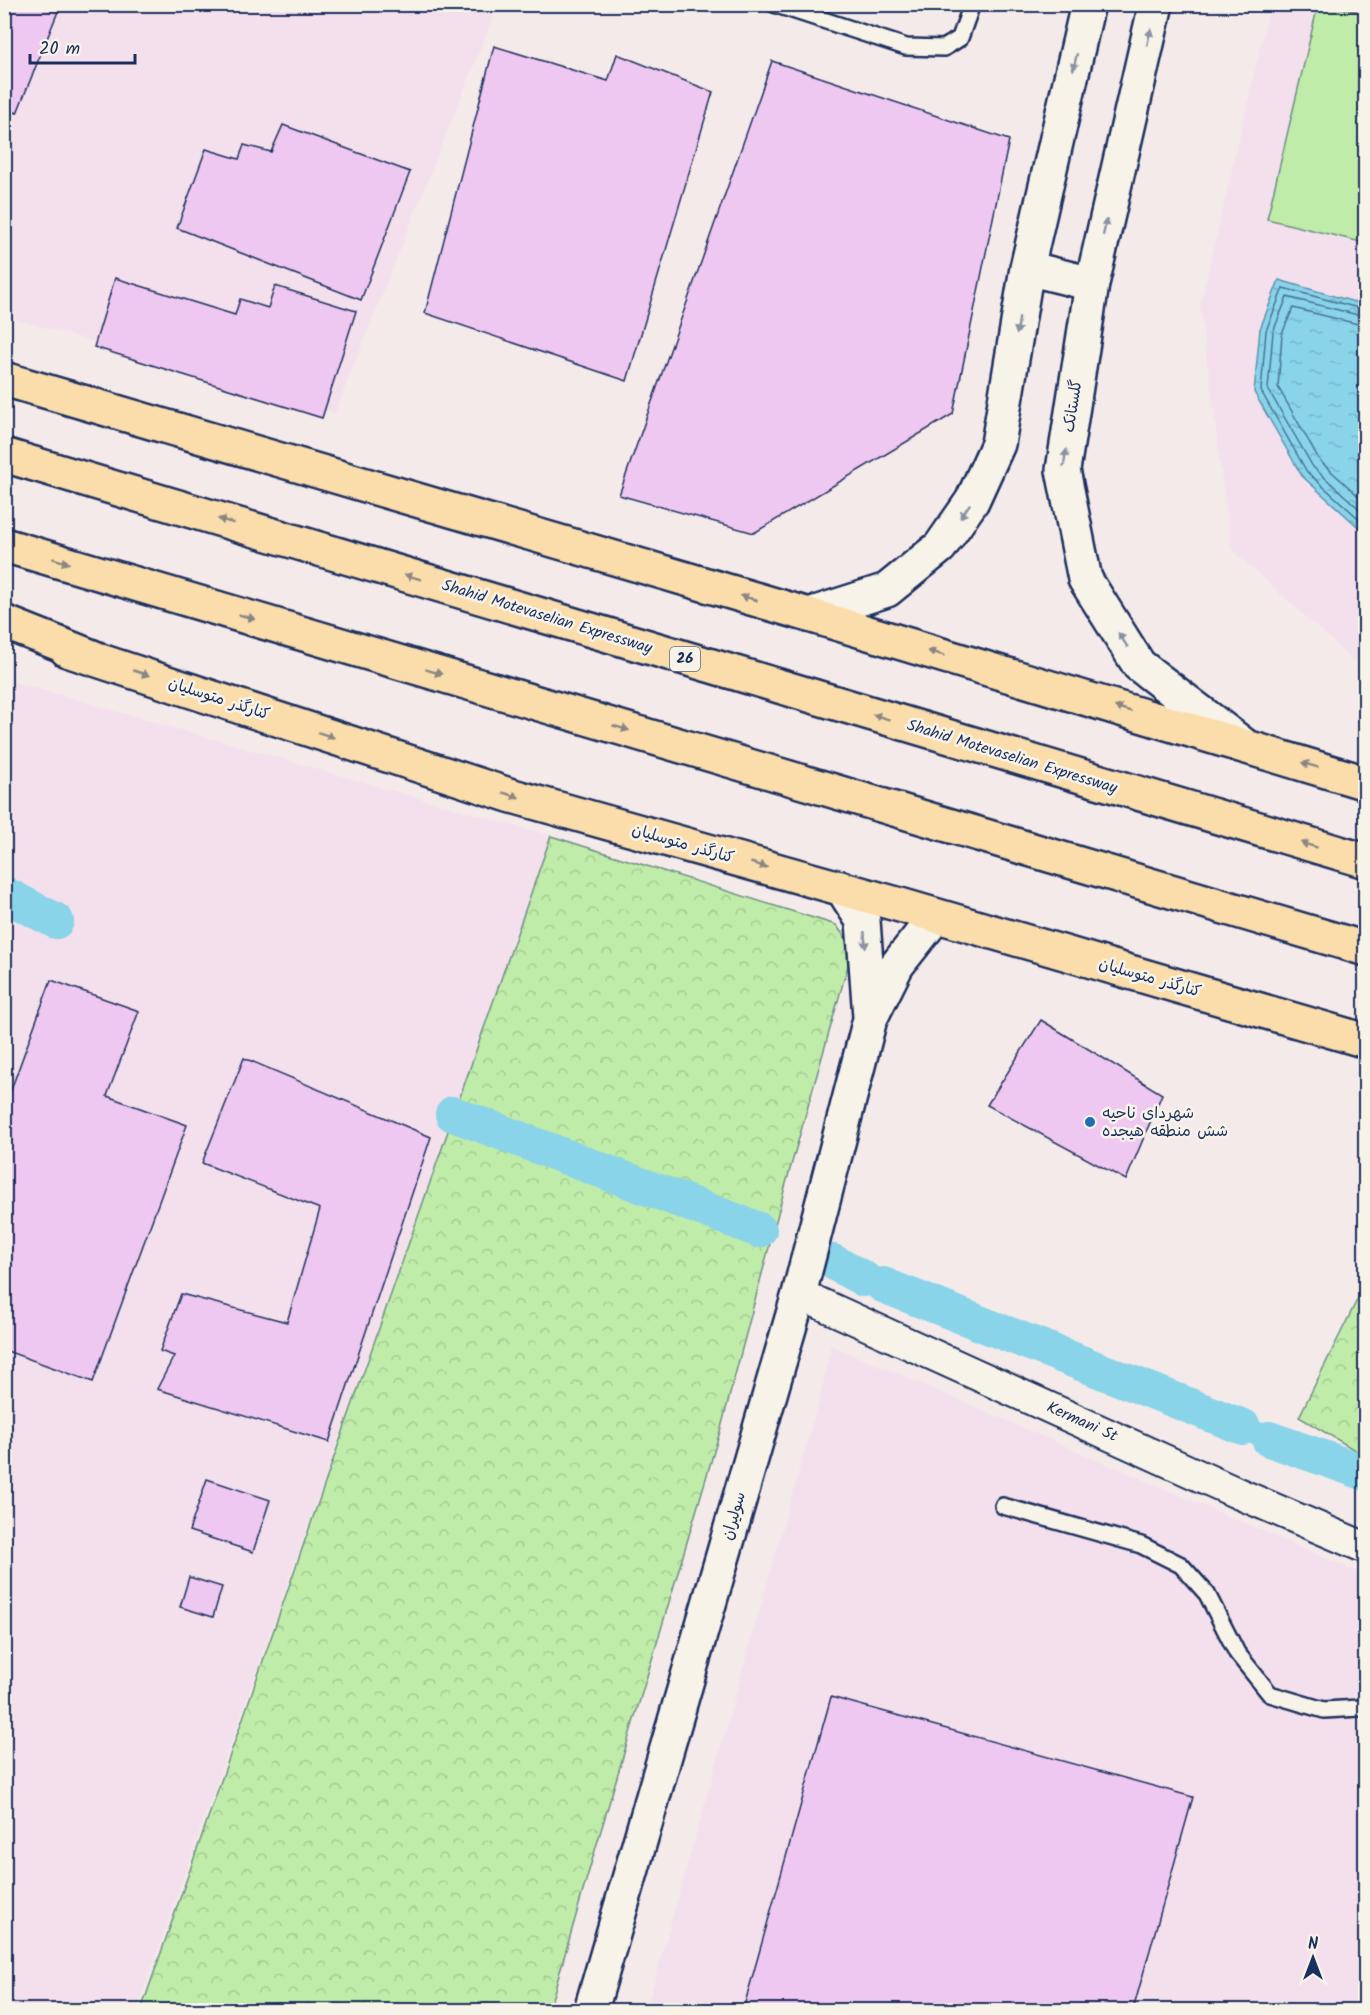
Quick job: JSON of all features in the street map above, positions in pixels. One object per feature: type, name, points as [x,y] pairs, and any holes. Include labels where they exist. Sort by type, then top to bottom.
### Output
[{"type":"main road","points":[[4,379],[809,615],[1365,783]]},
{"type":"main road","name":"Shahid Motevaselian Expressway","points":[[4,454],[1365,861]]},
{"type":"main road","points":[[4,545],[1365,949]]},
{"type":"main road","points":[[4,622],[95,658]]},
{"type":"main road","name":"کنارگذر متوسلیان","points":[[4,631],[95,658],[509,795],[842,888],[1365,1041]]},
{"type":"street","points":[[809,615],[887,590],[940,547],[972,501],[998,444],[1027,268],[1088,4]]},
{"type":"street","name":"گلستانک","points":[[1156,4],[1092,284],[1063,470],[1084,579],[1139,665],[1245,746]]},
{"type":"street","points":[[1027,268],[1092,284]]},
{"type":"street","points":[[842,888],[863,921],[870,1019]]},
{"type":"street","points":[[870,1019],[897,965],[936,916]]},
{"type":"street","name":"سولیران","points":[[591,2010],[799,1294],[870,1019]]},
{"type":"street","name":"Kermani St","points":[[799,1294],[1235,1492],[1365,1548]]},
{"type":"lane","points":[[774,4],[906,47],[944,48],[960,38],[972,4]]},
{"type":"lane","points":[[1003,1506],[1141,1545],[1181,1565],[1208,1594],[1237,1653],[1270,1694],[1324,1710],[1360,1708],[1365,1705]]},
{"type":"shaded area","points":[[4,5],[498,5],[335,413],[5,316]]},
{"type":"shaded area","points":[[1270,5],[1365,5],[1365,671],[1231,549],[1200,306]]},
{"type":"shaded area","points":[[4,679],[551,836],[137,2010],[5,2010]]},
{"type":"shaded area","points":[[831,1345],[1365,1575],[1365,2010],[646,2010],[820,1396]]},
{"type":"green space","points":[[1318,5],[1329,5],[1365,13],[1365,243],[1267,219]]},
{"type":"green space","points":[[551,836],[836,925],[853,948],[785,1187],[721,1428],[549,2010],[141,2010]]},
{"type":"green space","points":[[1365,1284],[1365,1456],[1299,1417]]},
{"type":"water","points":[[1279,280],[1365,305],[1365,533],[1302,476],[1254,392],[1260,329]]},
{"type":"building","points":[[4,4],[61,4],[17,113],[4,108]]},
{"type":"building","points":[[494,46],[608,81],[617,54],[713,92],[627,381],[425,313]]},
{"type":"building","points":[[772,61],[1009,140],[953,414],[754,533],[619,495]]},
{"type":"building","points":[[283,125],[410,172],[361,300],[177,228],[206,149],[239,159],[244,145],[271,152]]},
{"type":"building","points":[[115,278],[235,315],[240,299],[268,308],[275,286],[356,311],[322,418],[94,347]]},
{"type":"building","points":[[51,980],[139,1011],[107,1096],[187,1125],[93,1382],[4,1350],[4,1315],[7,1308],[4,1308],[4,1109]]},
{"type":"building","points":[[1041,1020],[1162,1094],[1126,1180],[987,1105]]},
{"type":"building","points":[[244,1058],[431,1137],[329,1442],[157,1389],[174,1356],[160,1351],[181,1294],[287,1322],[320,1209],[202,1163]]},
{"type":"building","points":[[207,1479],[270,1500],[253,1552],[189,1531]]},
{"type":"building","points":[[189,1577],[222,1587],[213,1617],[180,1607]]},
{"type":"building","points":[[831,1697],[1193,1797],[1133,2010],[743,2010]]},
{"type":"waterway","points":[[4,894],[56,921]]},
{"type":"waterway","points":[[453,1114],[759,1230]]},
{"type":"waterway","points":[[833,1262],[864,1279]]},
{"type":"waterway","points":[[883,1285],[1243,1427]]},
{"type":"waterway","points":[[1269,1439],[1366,1473]]},
{"type":"place","name":"شهردای ناحیه شش منطقه هیجده","points":[[1090,1122]]}]
